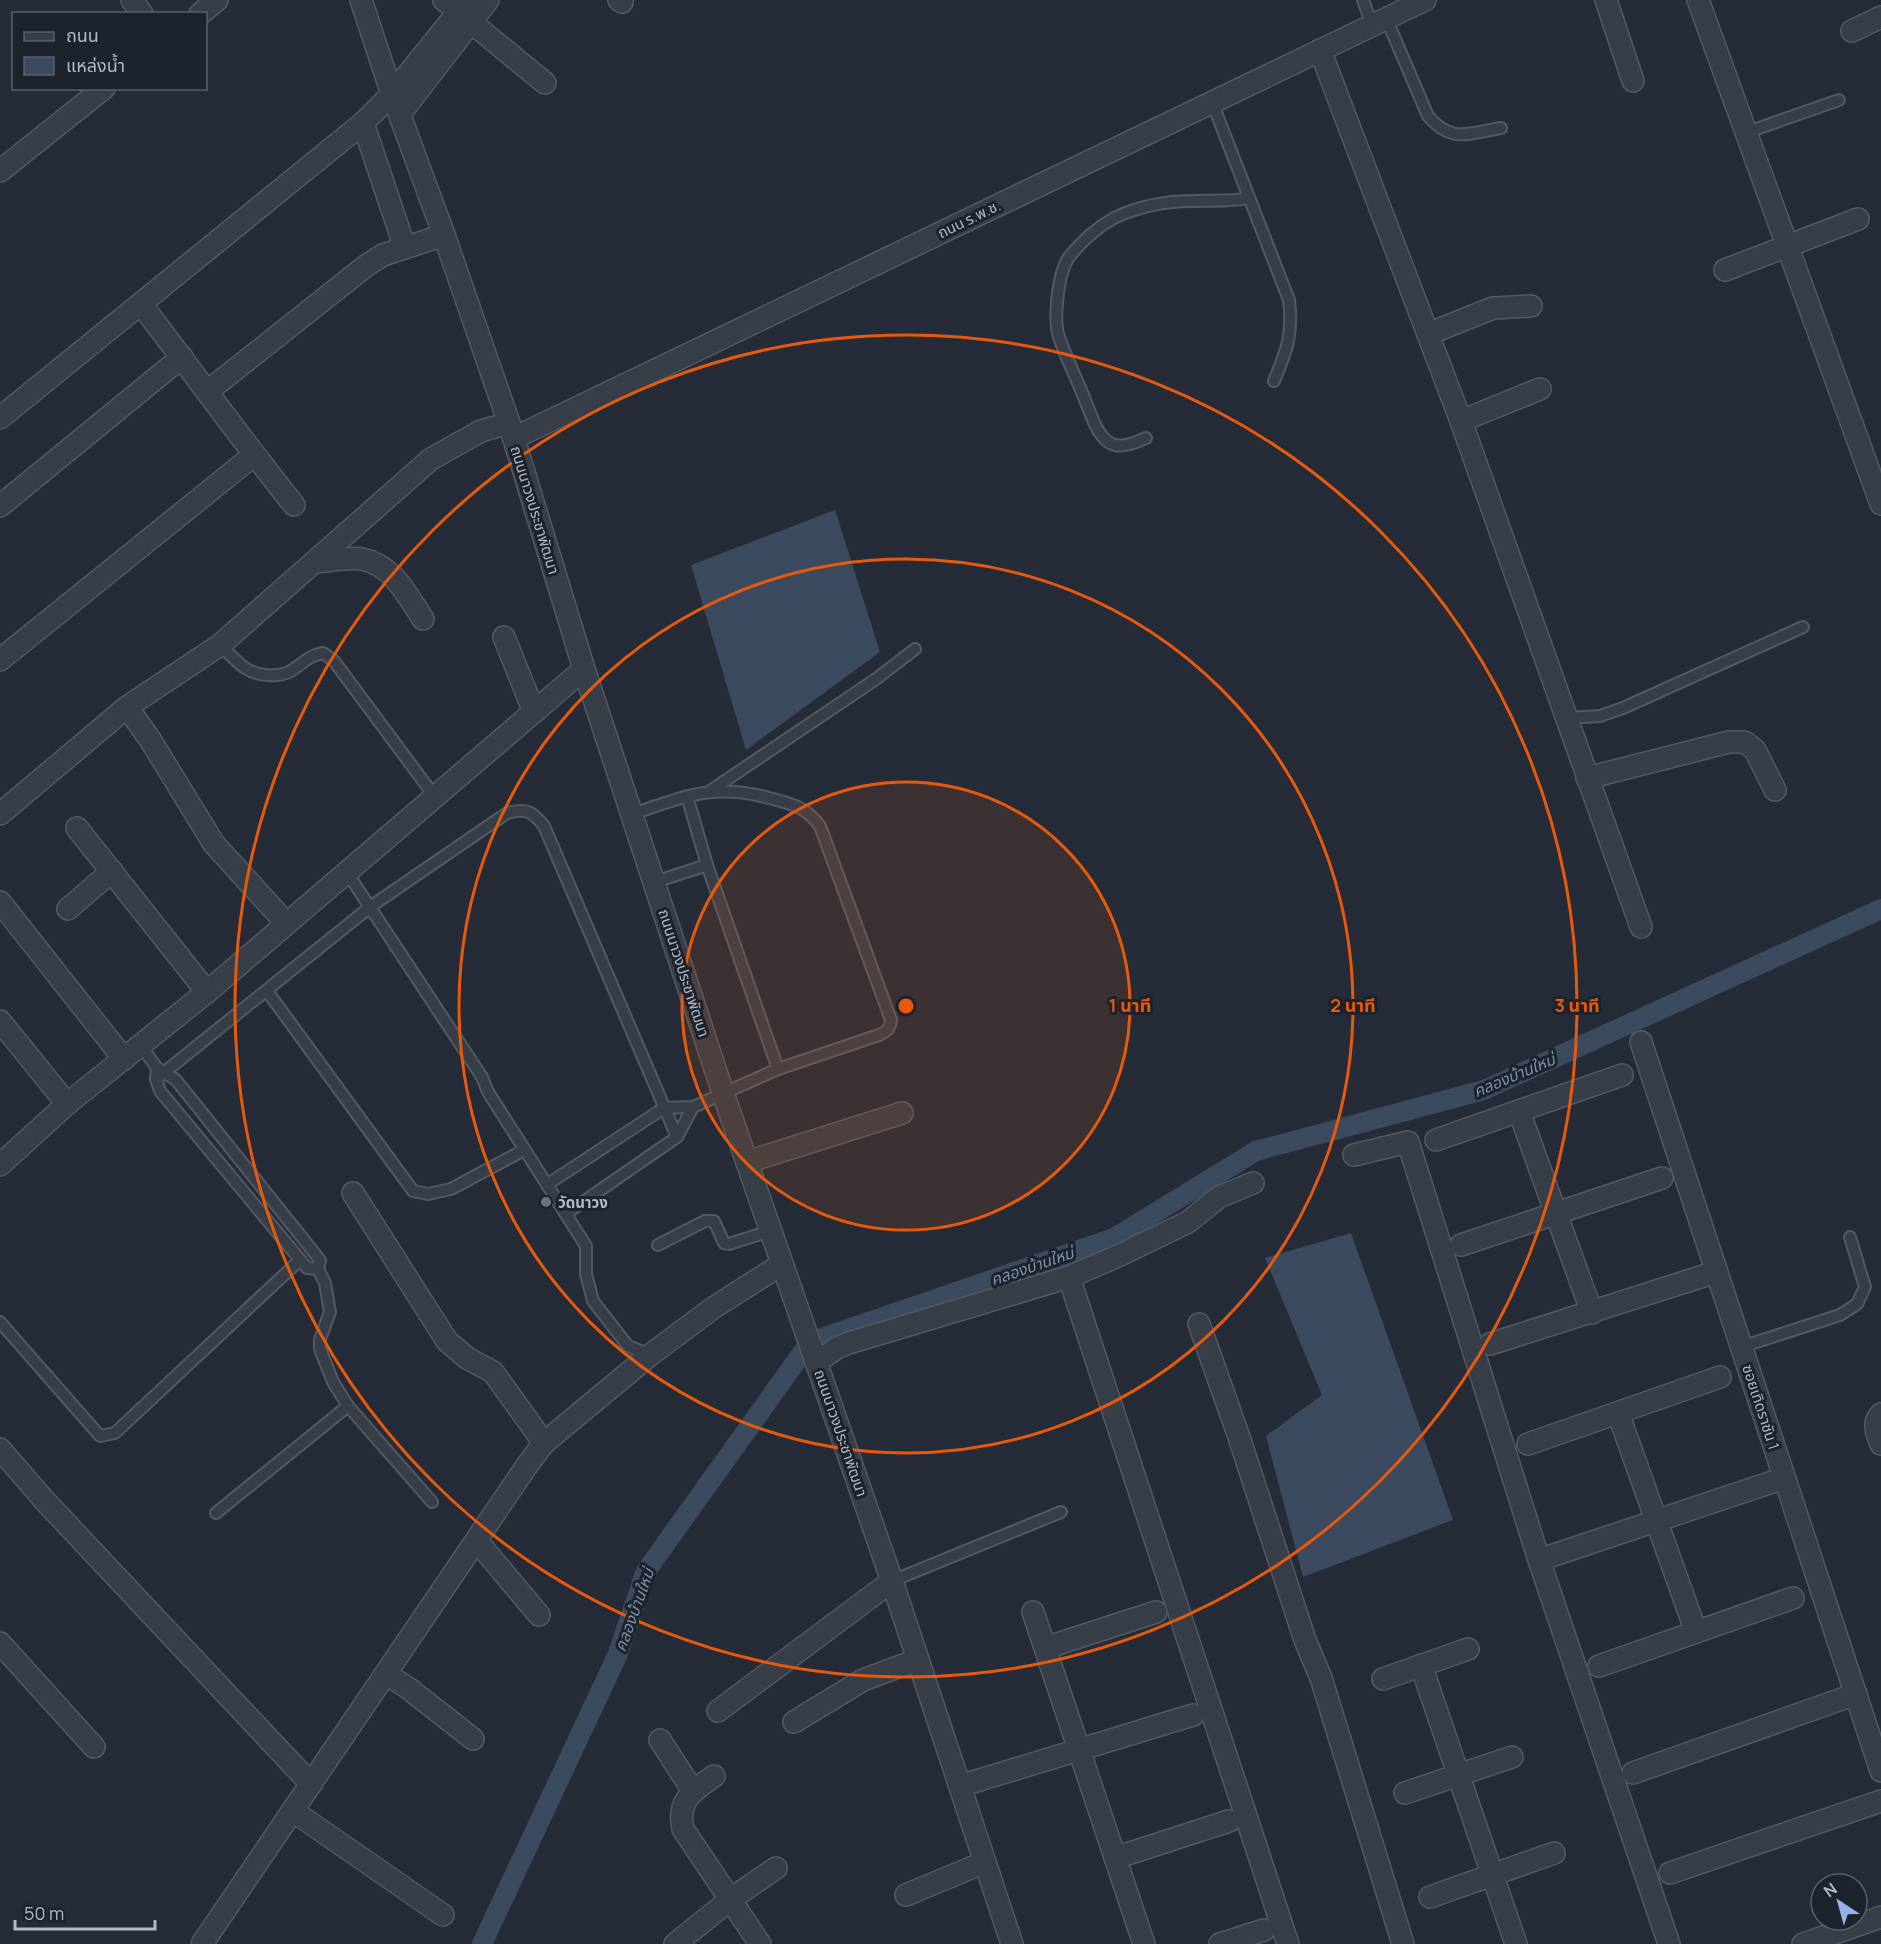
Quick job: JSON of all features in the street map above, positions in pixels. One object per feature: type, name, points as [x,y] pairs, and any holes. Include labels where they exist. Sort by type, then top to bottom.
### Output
[{"type":"street","points":[[202,12],[217,0]]},
{"type":"street","name":"ถนนนาวงประชาพัฒนา","points":[[362,0],[392,94],[444,235],[511,431],[584,669],[723,1094],[892,1581],[1012,1944]]},
{"type":"street","points":[[0,418],[363,123],[392,94],[461,9],[488,0]]},
{"type":"street","name":"ถนน ร.พ.ช.","points":[[0,814],[127,707],[220,645],[431,459],[481,431],[511,431],[1425,0]]},
{"type":"street","points":[[1606,0],[1634,81]]},
{"type":"street","points":[[1698,0],[1881,504]]},
{"type":"street","points":[[461,9],[545,83]]},
{"type":"street","points":[[400,114],[461,9]]},
{"type":"street","points":[[1852,31],[1881,17]]},
{"type":"street","points":[[1320,50],[1461,421],[1641,927]]},
{"type":"street","points":[[0,171],[101,90]]},
{"type":"street","points":[[363,123],[405,248]]},
{"type":"street","points":[[1725,270],[1858,219]]},
{"type":"street","points":[[208,391],[367,265],[383,255],[444,235]]},
{"type":"street","points":[[141,304],[294,505]]},
{"type":"street","points":[[1428,334],[1493,308],[1531,306]]},
{"type":"street","points":[[0,506],[182,357]]},
{"type":"street","points":[[1461,421],[1540,389]]},
{"type":"street","points":[[0,660],[254,455]]},
{"type":"street","points":[[315,562],[361,559],[379,566],[395,578],[423,619]]},
{"type":"street","points":[[504,637],[534,712]]},
{"type":"street","points":[[0,1165],[67,1104],[207,992],[584,669]]},
{"type":"street","points":[[127,707],[151,741],[214,844],[286,923]]},
{"type":"street","points":[[1587,778],[1729,742],[1745,742],[1755,750],[1775,790]]},
{"type":"street","points":[[77,828],[207,992]]},
{"type":"street","points":[[68,909],[112,871]]},
{"type":"street","points":[[0,902],[124,1059]]},
{"type":"street","points":[[0,1021],[67,1104]]},
{"type":"street","name":"ซอยเทิดราชัน 1","points":[[1641,1042],[1856,1694],[1875,1729],[1881,1770]]},
{"type":"street","points":[[1436,1140],[1622,1075]]},
{"type":"street","points":[[1519,1111],[1592,1313]]},
{"type":"street","points":[[747,1161],[902,1113]]},
{"type":"street","points":[[1354,1155],[1408,1142],[1539,1560],[1669,1944]]},
{"type":"street","points":[[1461,1245],[1662,1178]]},
{"type":"street","points":[[815,1359],[849,1343],[1069,1277],[1188,1222],[1218,1197],[1253,1183]]},
{"type":"street","points":[[353,1193],[447,1341],[466,1358],[493,1372],[544,1443]]},
{"type":"street","points":[[202,1944],[544,1443],[650,1354],[713,1308],[782,1264]]},
{"type":"street","points":[[1490,1344],[1716,1272]]},
{"type":"street","points":[[1069,1277],[1288,1944]]},
{"type":"street","points":[[1199,1324],[1250,1468],[1305,1640],[1321,1678],[1403,1944]]},
{"type":"street","points":[[1528,1444],[1720,1377]]},
{"type":"street","points":[[1618,1413],[1696,1632]]},
{"type":"street","points":[[1881,1414],[1877,1417],[1875,1429],[1881,1444]]},
{"type":"street","points":[[0,1449],[53,1510],[311,1784]]},
{"type":"street","points":[[1539,1560],[1784,1478]]},
{"type":"street","points":[[477,1541],[539,1616]]},
{"type":"street","points":[[718,1712],[892,1581]]},
{"type":"street","points":[[1599,1666],[1793,1598]]},
{"type":"street","points":[[1033,1612],[1144,1944]]},
{"type":"street","points":[[1045,1648],[1156,1612]]},
{"type":"street","points":[[0,1643],[94,1747]]},
{"type":"street","points":[[1383,1678],[1468,1649]]},
{"type":"street","points":[[794,1722],[863,1680],[917,1660]]},
{"type":"street","points":[[1421,1665],[1516,1944]]},
{"type":"street","points":[[386,1674],[408,1688],[472,1739]]},
{"type":"street","points":[[1633,1773],[1856,1694]]},
{"type":"street","points":[[960,1786],[1193,1715]]},
{"type":"street","points":[[660,1740],[693,1791]]},
{"type":"street","points":[[1405,1793],[1512,1757]]},
{"type":"street","points":[[714,1776],[693,1791],[683,1803],[680,1815],[683,1829],[760,1944]]},
{"type":"street","points":[[1670,1873],[1881,1801]]},
{"type":"street","points":[[293,1811],[443,1915]]},
{"type":"street","points":[[1115,1858],[1229,1821]]},
{"type":"street","points":[[1430,1897],[1554,1853]]},
{"type":"street","points":[[906,1895],[985,1862]]},
{"type":"street","points":[[675,1944],[731,1899],[776,1868]]},
{"type":"street","points":[[1803,1944],[1881,1917]]},
{"type":"street","points":[[1220,1944],[1264,1930]]},
{"type":"lane","points":[[1363,0],[1379,21],[1428,116],[1439,129],[1455,135],[1502,128]]},
{"type":"lane","points":[[1745,133],[1839,100]]},
{"type":"lane","points":[[1212,102],[1289,300],[1292,322],[1288,349],[1274,381]]},
{"type":"lane","points":[[1146,438],[1131,444],[1114,445],[1104,438],[1095,423],[1058,335],[1055,310],[1059,285],[1068,258],[1095,231],[1115,218],[1140,209],[1162,203],[1222,202],[1249,198]]},
{"type":"lane","points":[[1566,718],[1600,716],[1623,708],[1803,627]]},
{"type":"lane","points":[[220,645],[245,668],[261,674],[273,675],[290,672],[311,655],[323,653],[334,661],[435,797]]},
{"type":"lane","points":[[709,791],[876,679],[915,649]]},
{"type":"lane","points":[[548,1184],[664,1108],[693,1107],[778,1069],[879,1035],[890,1027],[891,1020],[820,826],[801,807],[750,792],[709,791],[632,814]]},
{"type":"lane","points":[[687,796],[707,865],[778,1069]]},
{"type":"lane","points":[[160,1073],[267,991],[370,907],[507,813],[518,810],[533,813],[544,826],[677,1137]]},
{"type":"lane","points":[[655,882],[707,865]]},
{"type":"lane","points":[[346,871],[482,1077],[488,1092],[586,1246],[586,1274],[593,1301],[628,1346],[650,1354]]},
{"type":"lane","points":[[267,991],[413,1191],[428,1194],[451,1189],[525,1150]]},
{"type":"lane","points":[[141,1046],[160,1073],[176,1080],[320,1260],[318,1269],[325,1283],[330,1312],[320,1339],[320,1349],[333,1382],[348,1406],[432,1502]]},
{"type":"lane","points":[[160,1073],[160,1091],[307,1268],[318,1269]]},
{"type":"lane","points":[[567,1213],[677,1137],[693,1107]]},
{"type":"lane","points":[[658,1245],[705,1221],[714,1221],[724,1243],[729,1244],[770,1231]]},
{"type":"lane","points":[[1741,1347],[1840,1315],[1857,1304],[1865,1287],[1850,1237]]},
{"type":"lane","points":[[0,1322],[100,1436],[115,1433],[300,1260]]},
{"type":"lane","points":[[216,1513],[348,1406]]},
{"type":"lane","points":[[892,1581],[1061,1512]]},
{"type":"water","points":[[835,510],[880,652],[746,750],[691,565]]},
{"type":"water","points":[[1351,1233],[1453,1520],[1303,1577],[1266,1436],[1322,1395],[1265,1258]]},
{"type":"waterway","name":"คลองบ้านใหม่","points":[[482,1944],[617,1656],[646,1571],[810,1342],[1114,1238],[1256,1151],[1484,1090],[1881,909]]},
{"type":"place","name":"วัดนาวง","points":[[546,1202]]}]
